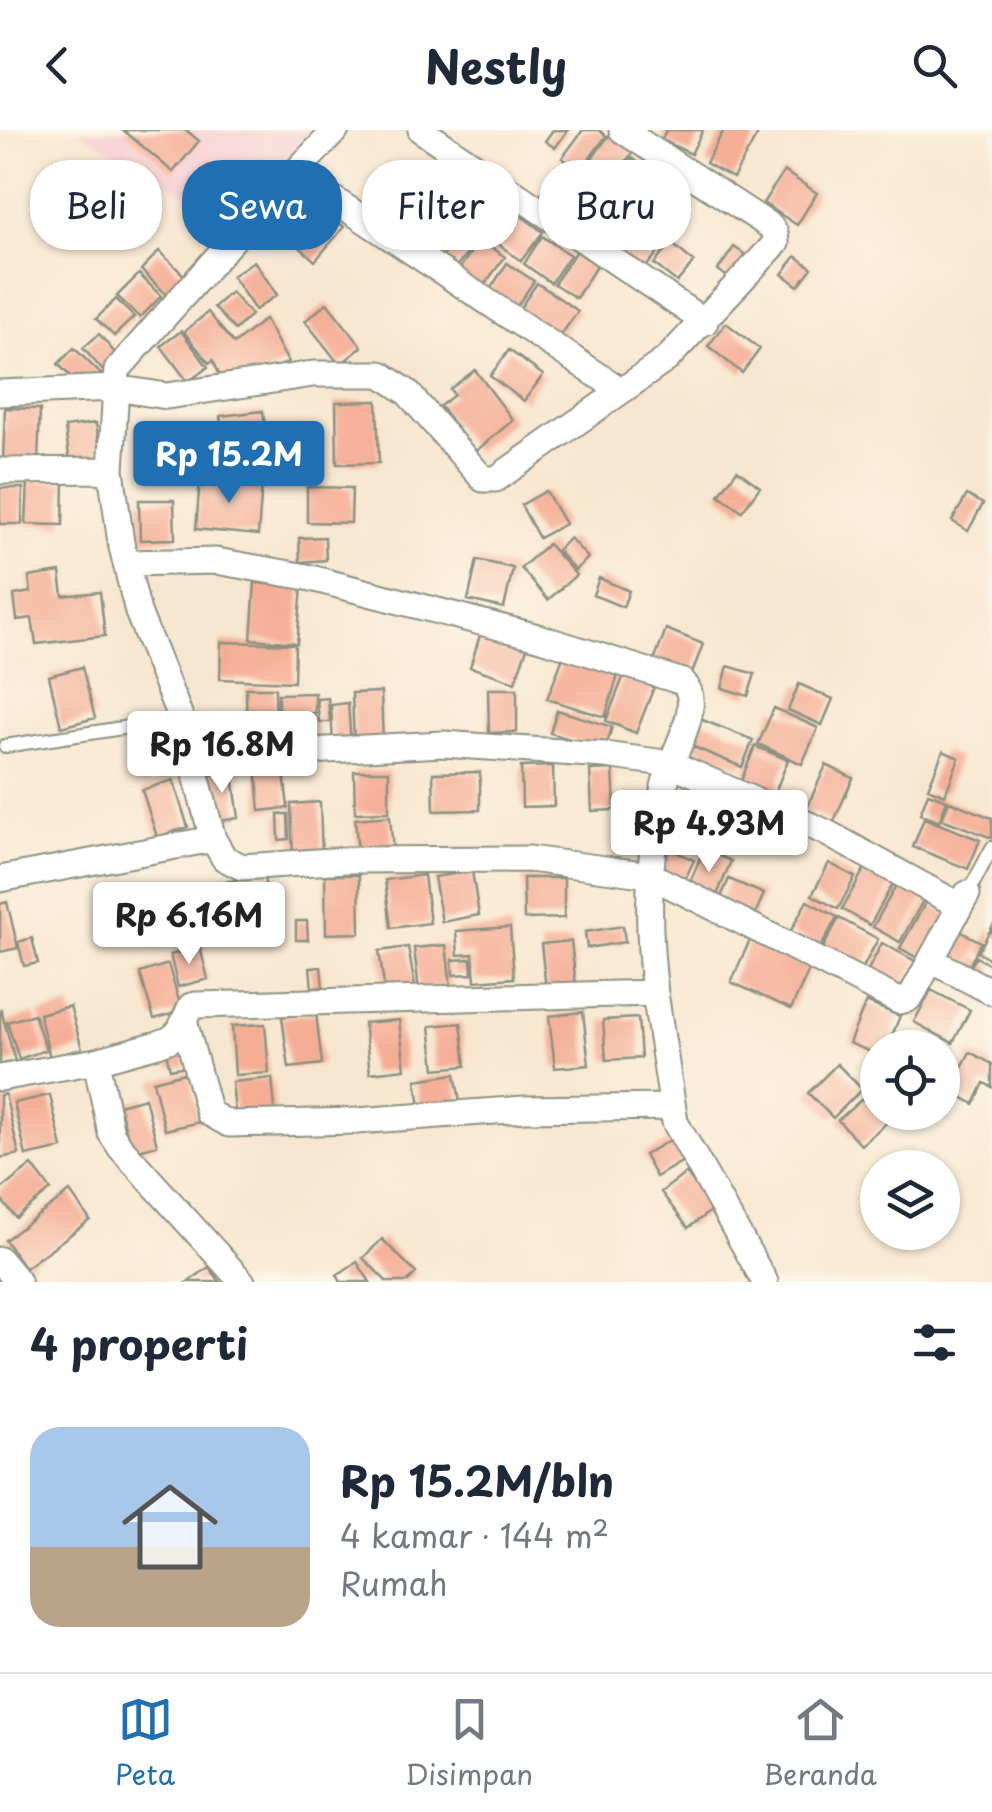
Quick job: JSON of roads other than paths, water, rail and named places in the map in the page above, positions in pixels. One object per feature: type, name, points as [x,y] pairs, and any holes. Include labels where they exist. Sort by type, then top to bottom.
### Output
[{"type":"street","points":[[307,160],[336,130]]},
{"type":"street","points":[[421,130],[705,322]]},
{"type":"street","points":[[0,394],[115,388],[168,396],[313,374],[384,375],[407,392],[486,481],[501,476],[667,359],[774,249],[775,233],[770,226],[622,130]]},
{"type":"street","points":[[342,205],[620,390]]},
{"type":"street","points":[[194,763],[443,744],[572,752],[672,764],[964,899],[912,993],[899,1000],[650,875],[529,859],[346,860],[242,866],[224,858],[214,840],[181,719],[138,612],[121,543],[111,470],[117,370],[223,250]]},
{"type":"street","points":[[0,472],[111,470]]},
{"type":"street","points":[[127,563],[216,562],[307,577],[538,638],[683,682],[691,696],[690,707],[656,826],[650,875],[651,964],[670,1107],[680,1133],[765,1282]]},
{"type":"street","points":[[0,879],[214,840]]},
{"type":"street","points":[[931,960],[992,992]]},
{"type":"street","points":[[0,1078],[96,1061],[170,1039],[190,1006],[224,1002],[655,994]]},
{"type":"street","points":[[184,1021],[209,1113],[229,1124],[356,1121],[524,1109],[670,1107]]},
{"type":"street","points":[[96,1061],[112,1133],[120,1147],[242,1282]]},
{"type":"street","points":[[0,1260],[18,1282]]},
{"type":"lane","points":[[5,746],[181,719]]},
{"type":"lane","points":[[964,899],[992,848]]}]
